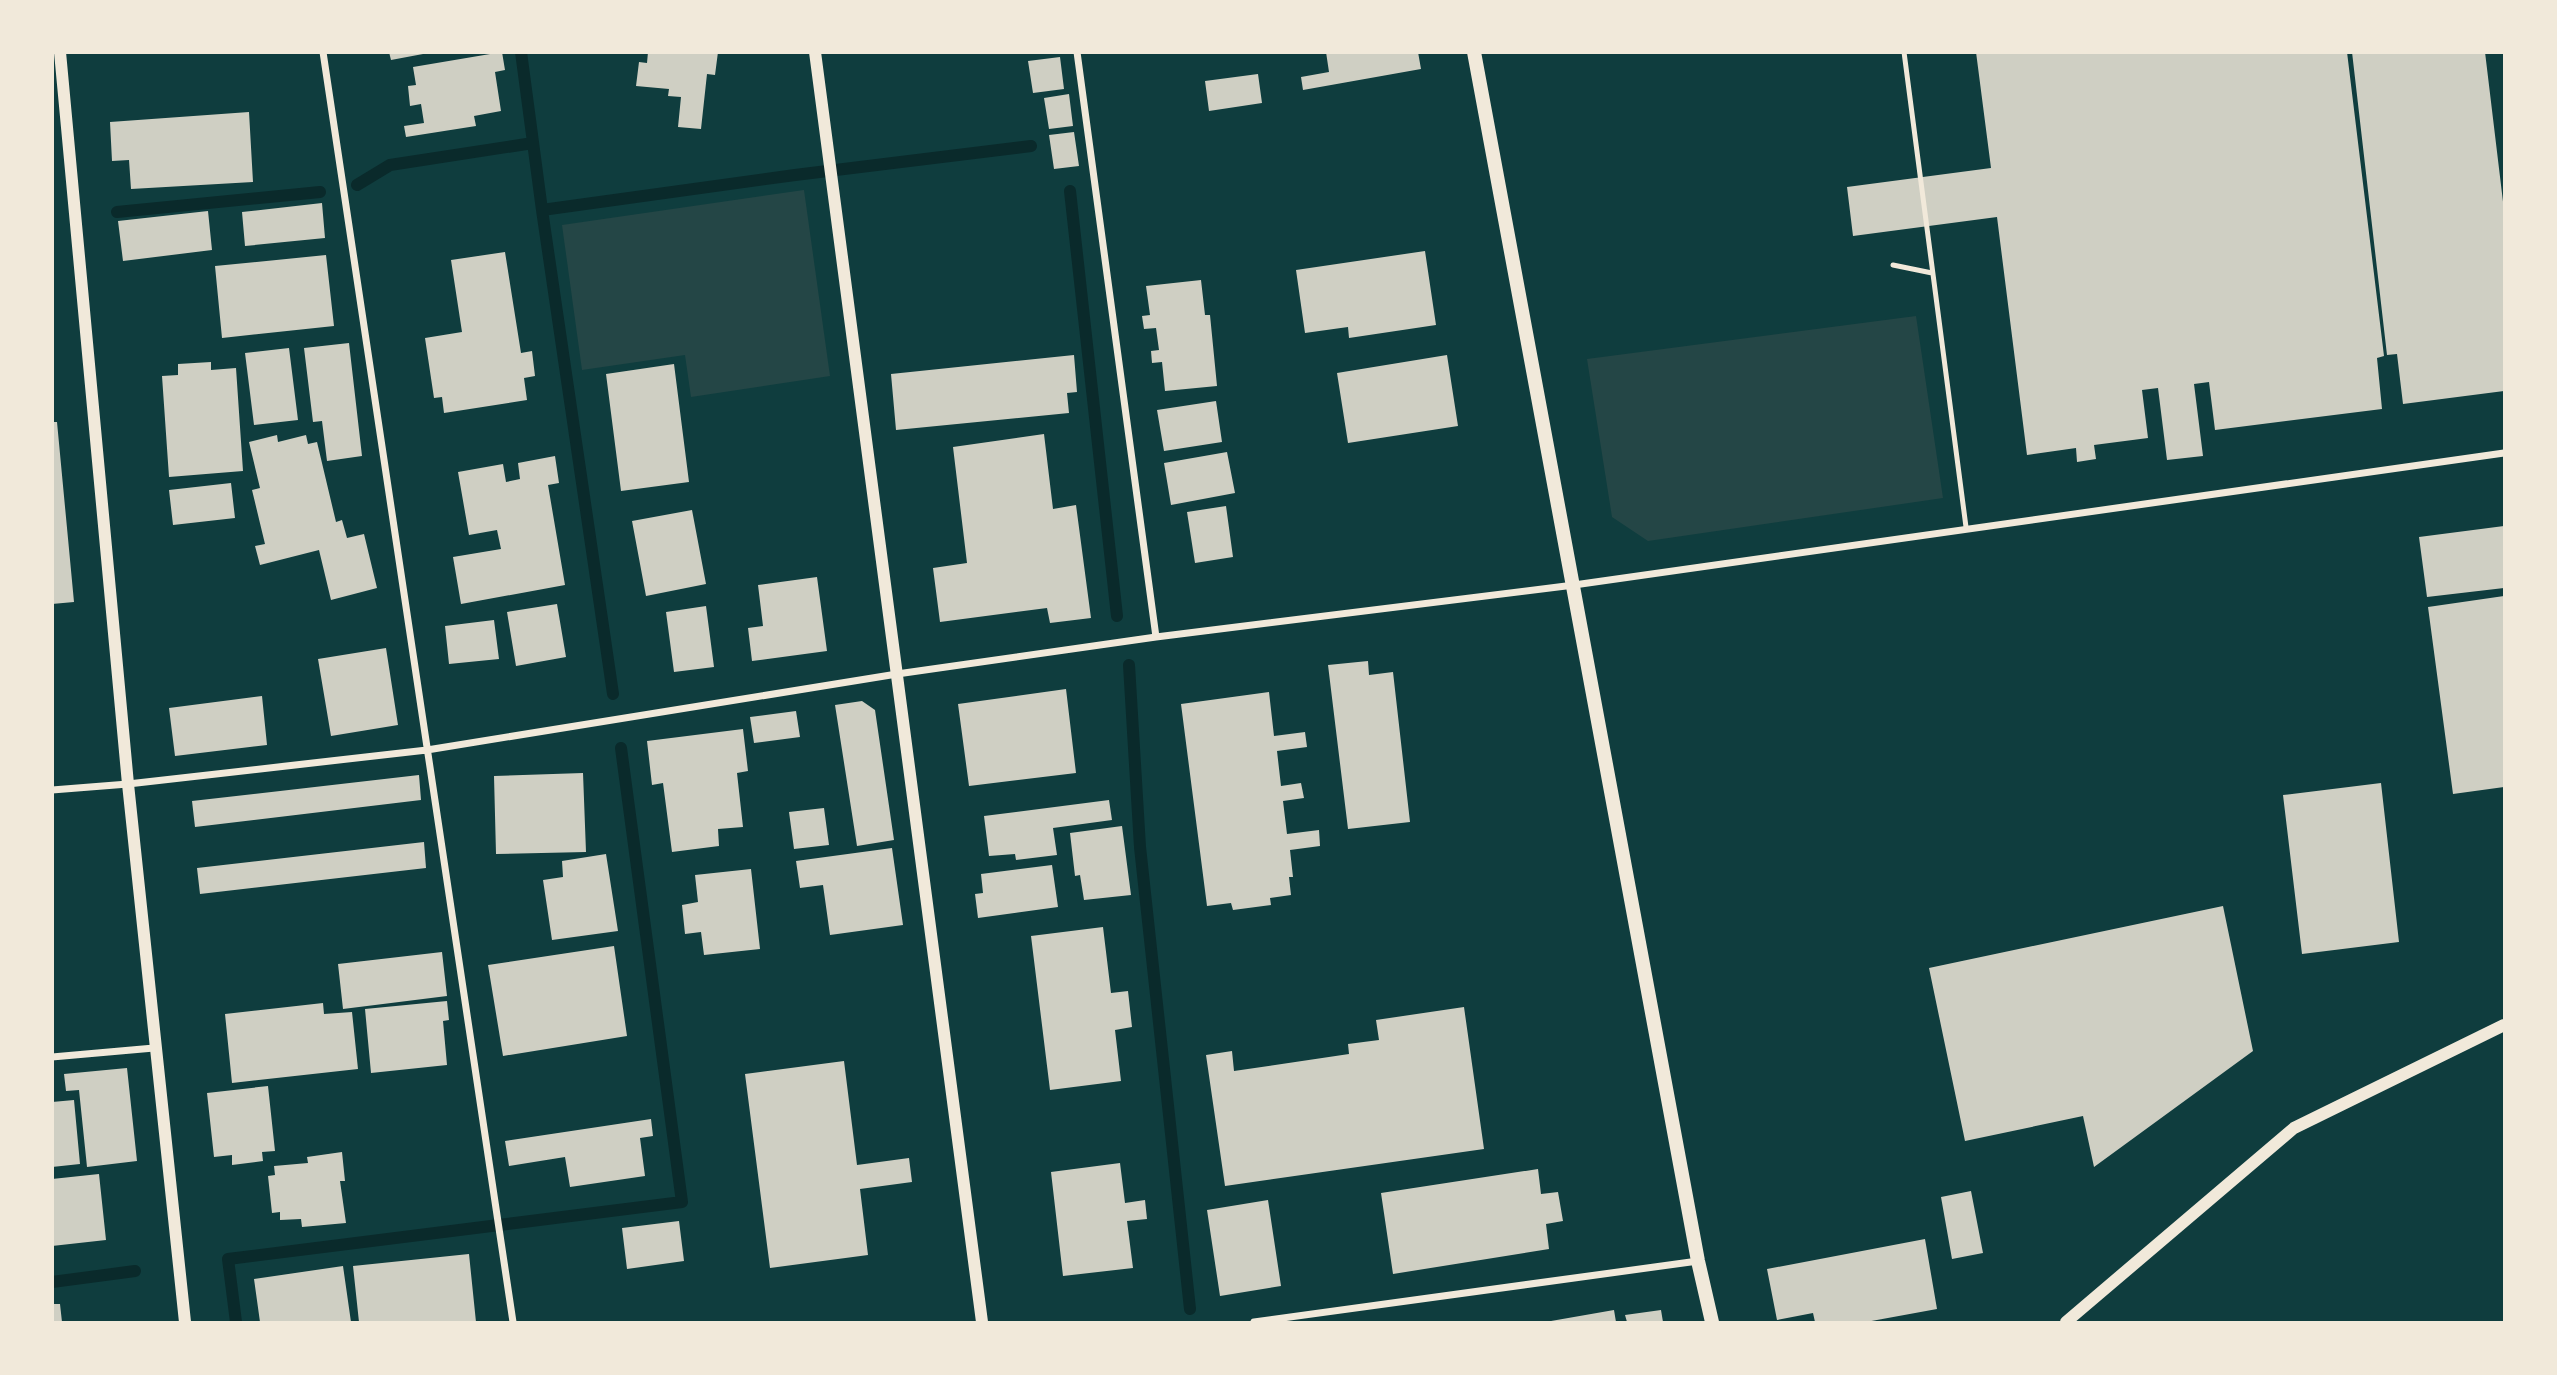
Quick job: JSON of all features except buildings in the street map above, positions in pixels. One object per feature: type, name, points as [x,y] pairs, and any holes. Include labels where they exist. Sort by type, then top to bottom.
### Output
[{"type":"main road","points":[[1474,52],[1698,1261],[1712,1322]]},
{"type":"street","points":[[60,52],[128,785],[185,1322]]},
{"type":"street","points":[[323,52],[513,1322]]},
{"type":"street","points":[[816,52],[982,1322]]},
{"type":"street","points":[[1077,52],[1156,637]]},
{"type":"street","points":[[52,790],[128,785],[426,750],[897,674],[1156,637],[1573,585],[1966,527],[2504,453]]},
{"type":"street","points":[[2066,1322],[2294,1128],[2504,1025]]},
{"type":"street","points":[[52,1057],[154,1048]]},
{"type":"street","points":[[1254,1322],[1698,1261]]},
{"type":"lane","points":[[1904,52],[1966,527]]},
{"type":"lane","points":[[1893,265],[1932,273]]},
{"type":"shaded area","points":[[804,190],[830,376],[691,397],[685,355],[582,370],[562,225]]},
{"type":"shaded area","points":[[1916,316],[1943,498],[1648,541],[1612,517],[1587,359]]},
{"type":"waterway","points":[[521,52],[613,694]]},
{"type":"waterway","points":[[357,185],[390,165],[533,143]]},
{"type":"waterway","points":[[542,210],[1031,146]]},
{"type":"waterway","points":[[1070,191],[1117,616]]},
{"type":"waterway","points":[[117,212],[320,192]]},
{"type":"waterway","points":[[1129,665],[1140,847],[1190,1309]]},
{"type":"waterway","points":[[236,1322],[228,1259],[682,1202],[621,748]]},
{"type":"waterway","points":[[52,1282],[135,1271]]}]
